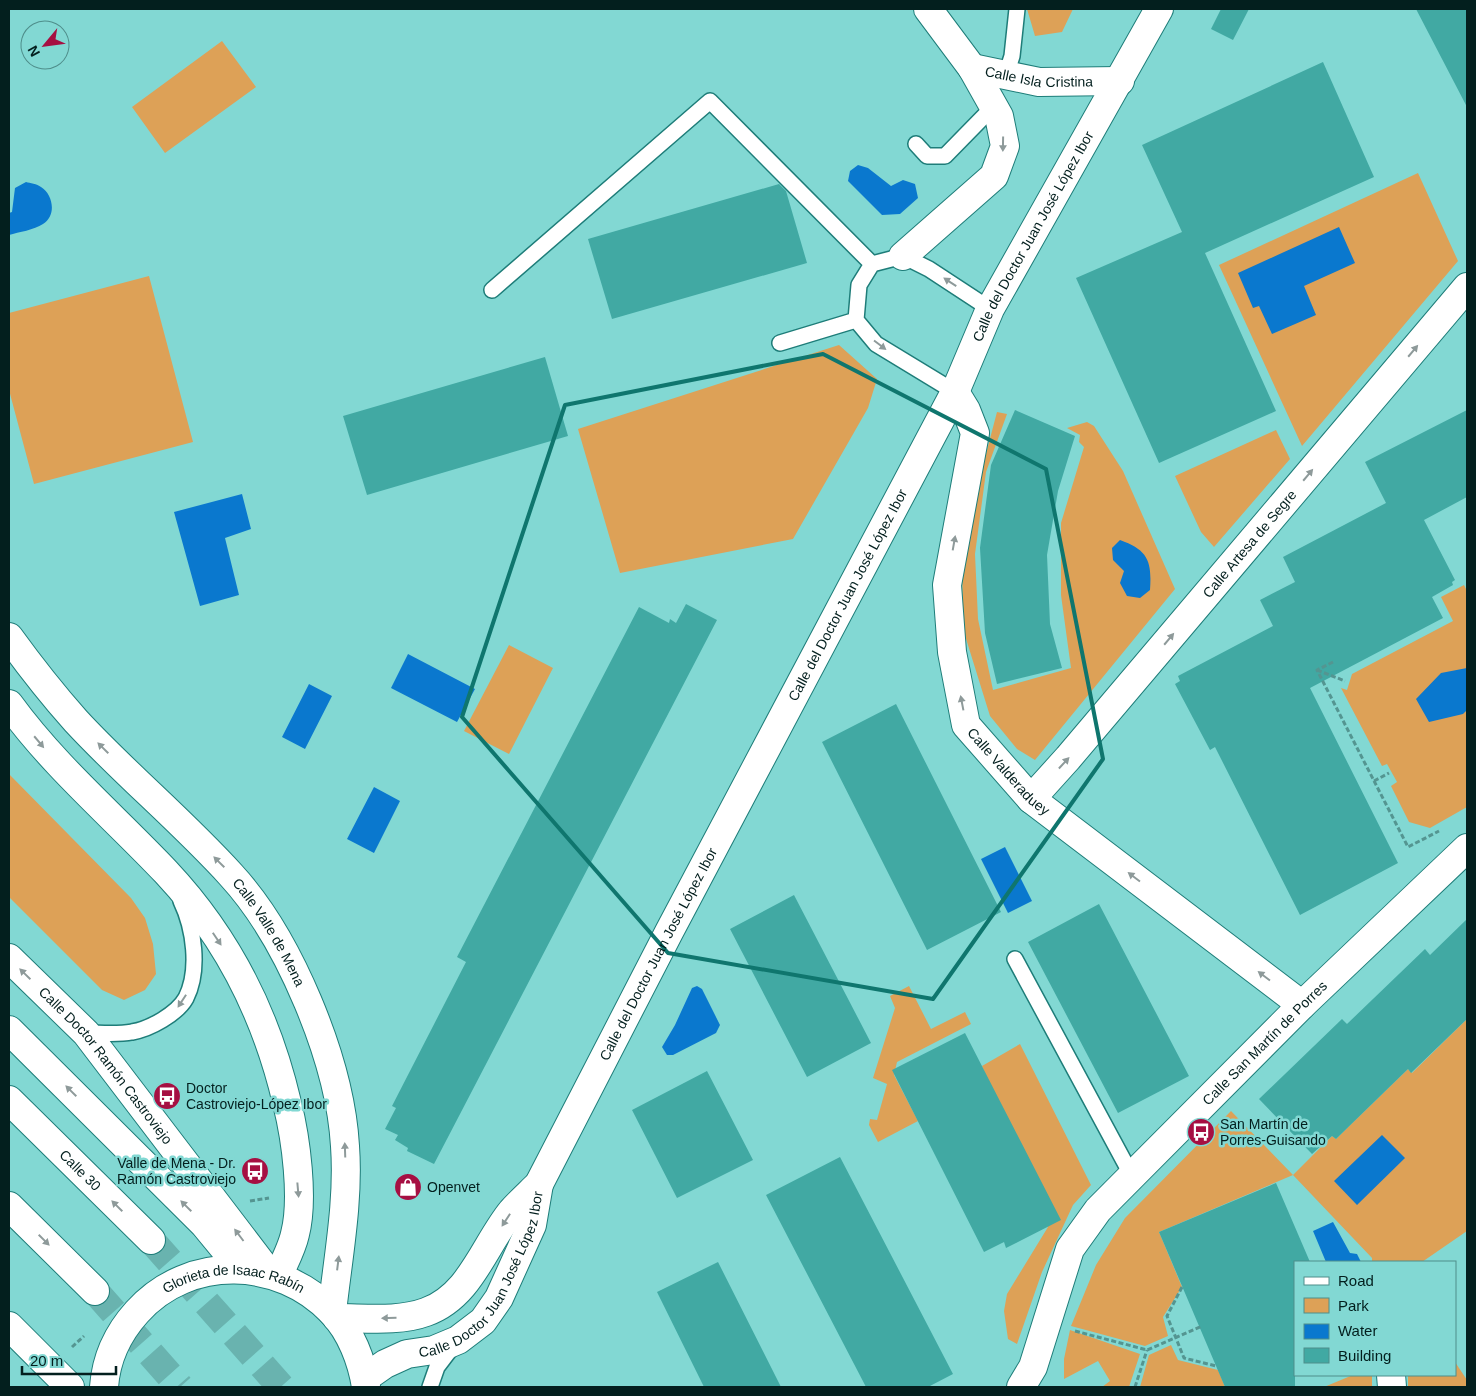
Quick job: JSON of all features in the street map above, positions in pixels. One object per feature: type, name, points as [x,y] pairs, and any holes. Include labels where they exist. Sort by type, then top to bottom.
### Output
[{"type":"main road","name":"Calle Isla Cristina","points":[[928,9],[972,68],[1039,82],[1120,81]]},
{"type":"main road","name":"Calle del Doctor Juan José López Ibor","points":[[539,1184],[669,932],[955,392],[990,309],[1159,9]]},
{"type":"main road","points":[[903,256],[994,176],[1005,146],[999,116],[972,68]]},
{"type":"main road","name":"Calle Artesa de Segre","points":[[1031,799],[1068,758],[1467,287]]},
{"type":"main road","name":"Calle Valderaduey","points":[[955,392],[966,410],[975,433],[947,585],[952,652],[966,725],[1031,799],[1302,1005]]},
{"type":"main road","name":"Calle Valle de Mena","points":[[9,637],[45,686],[77,722],[232,875],[265,919],[291,967],[315,1022],[336,1086],[345,1144],[346,1198],[335,1315]]},
{"type":"main road","points":[[9,704],[42,746],[167,873],[192,902],[233,962],[259,1012],[278,1065],[291,1120],[299,1215],[295,1236],[273,1275]]},
{"type":"main road","name":"Calle San Martín de Porres","points":[[1021,1387],[1034,1367],[1070,1249],[1098,1210],[1302,1005],[1467,848]]},
{"type":"main road","name":"Calle Doctor Ramón Castroviejo","points":[[9,958],[86,1033],[273,1275]]},
{"type":"main road","points":[[9,1030],[204,1224],[241,1269]]},
{"type":"main road","name":"Calle 30","points":[[9,1100],[151,1240]]},
{"type":"main road","name":"Calle Doctor Juan José López Ibor","points":[[335,1315],[398,1318],[426,1312],[448,1300],[466,1283],[512,1212],[539,1184]]},
{"type":"main road","name":"Calle Doctor Juan José López Ibor","points":[[366,1383],[385,1364],[407,1354],[434,1350],[458,1340],[484,1321],[499,1298],[532,1225],[539,1184]]},
{"type":"main road","points":[[9,1206],[95,1291]]},
{"type":"main road","name":"Glorieta de Isaac Rabín","points":[[104,1387],[109,1359],[117,1340],[143,1305],[178,1281],[198,1274],[241,1269],[273,1275],[307,1290],[335,1315],[355,1347],[366,1383]]},
{"type":"main road","points":[[9,1326],[70,1387]]},
{"type":"lane","points":[[1006,75],[1012,56],[1017,9]]},
{"type":"lane","points":[[492,290],[710,101],[872,264]]},
{"type":"lane","points":[[916,144],[927,156],[945,156],[993,107]]},
{"type":"lane","points":[[955,392],[876,344],[856,320],[859,285],[872,264],[903,256],[930,269],[990,309]]},
{"type":"lane","points":[[780,343],[856,320]]},
{"type":"lane","points":[[86,1033],[132,1032],[141,1029],[176,1010],[186,998],[192,976],[194,951],[186,910],[167,873]]},
{"type":"lane","points":[[1015,959],[1132,1176]]},
{"type":"lane","points":[[430,1387],[437,1367],[458,1340]]},
{"type":"path","points":[[1316,670],[1333,662]]},
{"type":"path","points":[[1316,670],[1345,682]]},
{"type":"path","points":[[1316,670],[1408,847],[1448,827]]},
{"type":"path","points":[[1374,781],[1389,773]]},
{"type":"path","points":[[1182,1288],[1167,1316],[1175,1338],[1184,1358],[1216,1366]]},
{"type":"path","points":[[1070,1330],[1147,1350],[1202,1326]]},
{"type":"path","points":[[1135,1387],[1147,1350]]},
{"type":"highlighted area","points":[[823,354],[1046,469],[1103,759],[933,999],[668,953],[462,717],[565,405]]},
{"type":"green space","points":[[1027,9],[1073,9],[1062,32],[1035,36]]},
{"type":"green space","points":[[222,41],[256,87],[165,153],[132,107]]},
{"type":"green space","points":[[1418,173],[1458,261],[1302,446],[1219,265]]},
{"type":"green space","points":[[149,276],[193,442],[34,484],[9,390],[9,313]]},
{"type":"green space","points":[[839,345],[877,379],[868,408],[793,539],[620,573],[578,429]]},
{"type":"green space","points":[[997,412],[1007,414],[986,472],[975,554],[978,619],[993,690],[1071,668],[1061,595],[1061,523],[1084,447],[1079,442],[1080,435],[1067,428],[1087,422],[1094,426],[1123,471],[1175,589],[1035,760],[1017,749],[990,716],[963,629],[962,557]]},
{"type":"green space","points":[[1276,430],[1290,459],[1214,547],[1201,532],[1175,476]]},
{"type":"green space","points":[[1464,585],[1467,591],[1467,807],[1430,828],[1409,822],[1391,786],[1397,782],[1387,764],[1382,766],[1341,688],[1347,690],[1352,674],[1453,621],[1441,597]]},
{"type":"green space","points":[[509,645],[553,668],[509,754],[464,731]]},
{"type":"green space","points":[[9,774],[131,898],[145,918],[153,944],[156,974],[145,990],[124,1000],[102,990],[9,897]]},
{"type":"green space","points":[[909,986],[931,1029],[965,1012],[971,1024],[897,1062],[894,1075],[918,1121],[878,1142],[869,1125],[870,1119],[877,1120],[887,1084],[873,1078],[895,1008],[890,996]]},
{"type":"green space","points":[[1467,1019],[1467,1231],[1423,1261],[1372,1261],[1372,1258],[1293,1175],[1332,1136],[1336,1139],[1408,1069],[1412,1073]]},
{"type":"green space","points":[[1020,1044],[1091,1185],[1073,1205],[1042,1272],[1017,1344],[1008,1339],[1004,1311],[1007,1294],[1048,1227],[982,1066]]},
{"type":"green space","points":[[1231,1111],[1293,1175],[1159,1232],[1182,1287],[1163,1317],[1168,1336],[1145,1346],[1071,1326],[1096,1265],[1125,1218]]},
{"type":"green space","points":[[1070,1330],[1140,1354],[1129,1387],[1102,1387],[1110,1381],[1098,1361],[1064,1379],[1064,1359]]},
{"type":"green space","points":[[1171,1345],[1178,1360],[1218,1370],[1225,1387],[1140,1387],[1149,1355]]},
{"type":"green space","points":[[1456,1364],[1467,1380],[1467,1387],[1408,1387],[1408,1376],[1456,1376]]},
{"type":"green space","points":[[1351,1376],[1372,1376],[1372,1387],[1324,1387]]},
{"type":"water","points":[[858,165],[868,168],[891,186],[903,180],[915,184],[918,198],[900,214],[882,215],[848,181],[850,171]]},
{"type":"water","points":[[26,182],[45,190],[51,200],[52,211],[43,224],[9,235],[9,213],[12,212],[15,188]]},
{"type":"water","points":[[1339,227],[1355,263],[1304,286],[1316,315],[1272,334],[1259,306],[1253,308],[1238,273]]},
{"type":"water","points":[[242,494],[251,529],[225,538],[239,595],[200,606],[174,512]]},
{"type":"water","points":[[1120,540],[1137,548],[1149,564],[1150,590],[1140,598],[1127,596],[1120,583],[1124,571],[1113,560],[1112,548]]},
{"type":"water","points":[[408,654],[475,689],[457,722],[391,688]]},
{"type":"water","points":[[1467,668],[1467,710],[1463,714],[1429,722],[1416,699],[1441,673]]},
{"type":"water","points":[[309,684],[332,696],[305,749],[282,737]]},
{"type":"water","points":[[374,787],[400,801],[374,853],[347,839]]},
{"type":"water","points":[[1005,847],[1032,901],[1008,913],[981,859]]},
{"type":"water","points":[[697,986],[702,989],[720,1025],[716,1033],[673,1055],[667,1055],[662,1047],[675,1025],[692,988]]},
{"type":"water","points":[[1382,1135],[1405,1158],[1357,1205],[1334,1181]]},
{"type":"water","points":[[1333,1222],[1350,1253],[1357,1254],[1360,1261],[1326,1261],[1313,1231]]},
{"type":"building","points":[[1221,9],[1249,9],[1233,40],[1211,29]]},
{"type":"building","points":[[1416,9],[1467,9],[1467,107]]},
{"type":"building","points":[[1323,62],[1374,177],[1205,253],[1276,411],[1159,463],[1076,278],[1182,232],[1142,145]]},
{"type":"building","points":[[779,184],[786,191],[807,263],[612,319],[588,239]]},
{"type":"building","points":[[545,357],[568,436],[367,495],[343,416]]},
{"type":"building","points":[[1015,410],[1075,436],[1058,491],[1047,555],[1050,624],[1062,668],[997,684],[985,633],[980,548],[991,465]]},
{"type":"building","points":[[1467,410],[1467,497],[1424,520],[1455,580],[1452,582],[1453,585],[1432,597],[1443,618],[1310,688],[1398,863],[1300,915],[1215,747],[1210,750],[1175,684],[1180,681],[1178,676],[1273,626],[1260,600],[1295,582],[1283,557],[1386,503],[1365,462]]},
{"type":"building","points":[[686,604],[717,620],[434,1164],[407,1151],[408,1148],[395,1140],[398,1135],[385,1129],[396,1108],[392,1106],[466,962],[457,957],[639,607],[669,623],[670,619],[676,623]]},
{"type":"building","points":[[896,704],[1001,912],[927,950],[822,742]]},
{"type":"building","points":[[794,895],[871,1043],[807,1077],[730,929]]},
{"type":"building","points":[[1099,904],[1189,1076],[1118,1113],[1028,942]]},
{"type":"building","points":[[1467,919],[1467,1019],[1411,1073],[1408,1069],[1336,1139],[1332,1136],[1312,1154],[1259,1099],[1342,1019],[1347,1024],[1425,949],[1430,955]]},
{"type":"building","points":[[965,1033],[1061,1220],[1006,1248],[1004,1242],[984,1252],[892,1070]]},
{"type":"building","points":[[707,1071],[753,1160],[677,1198],[632,1110]]},
{"type":"building","points":[[840,1157],[953,1374],[928,1387],[866,1387],[766,1195]]},
{"type":"building","points":[[1276,1183],[1310,1261],[1294,1261],[1295,1387],[1225,1387],[1159,1232]]},
{"type":"building","points":[[718,1262],[781,1387],[704,1387],[657,1292]]},
{"type":"tunnel","points":[[151,1240],[281,1387]]},
{"type":"tunnel","points":[[95,1291],[180,1387]]},
{"type":"place","name":"Doctor Castroviejo-López Ibor","points":[[167,1096]]},
{"type":"place","name":"San Martín de Porres-Guisando","points":[[1201,1132]]},
{"type":"place","name":"Valle de Mena - Dr. Ramón Castroviejo","points":[[255,1171]]},
{"type":"place","name":"Openvet","points":[[408,1187]]}]
